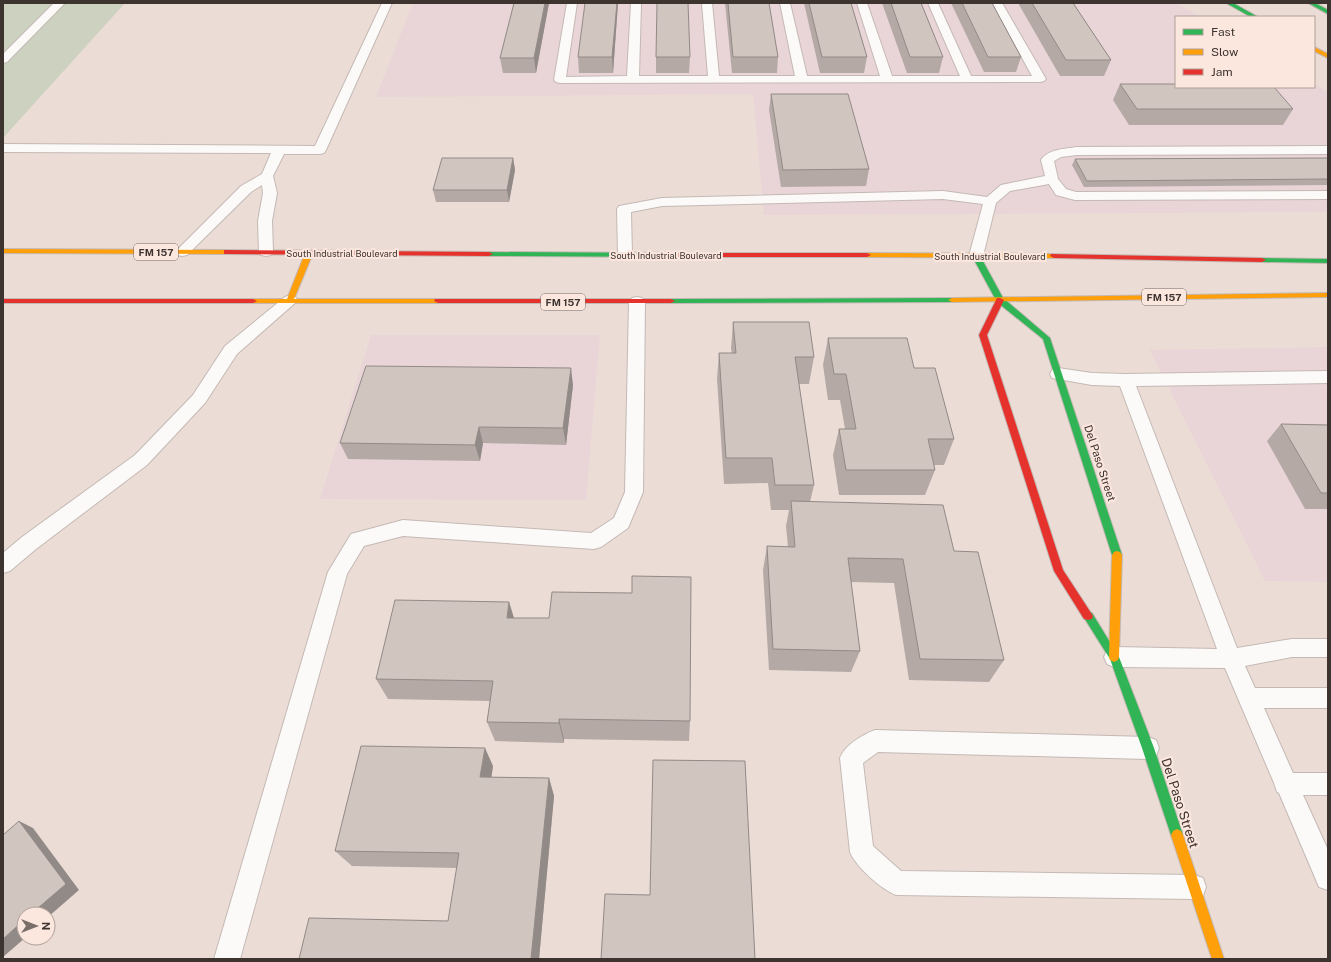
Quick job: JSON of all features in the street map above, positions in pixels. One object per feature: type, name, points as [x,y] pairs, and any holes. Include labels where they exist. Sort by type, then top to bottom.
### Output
[{"type":"main road","points":[[1229,3],[1253,16]]},
{"type":"main road","points":[[1311,3],[1328,12]]},
{"type":"main road","points":[[1315,50],[1328,56]]},
{"type":"main road","name":"South Industrial Boulevard","points":[[3,251],[976,256],[1328,261]]},
{"type":"main road","points":[[290,300],[309,253]]},
{"type":"main road","name":"Del Paso Street","points":[[976,256],[1000,300],[1046,338],[1117,553],[1114,657]]},
{"type":"main road","name":"FM 157","points":[[3,301],[290,300],[637,302],[1000,300],[1328,295]]},
{"type":"main road","name":"Del Paso Street","points":[[1000,300],[983,335],[1059,571],[1114,657],[1148,748],[1218,959]]},
{"type":"lane","points":[[3,60],[60,3]]},
{"type":"lane","points":[[3,148],[320,150],[387,3]]},
{"type":"lane","points":[[572,3],[560,80],[1040,79],[997,3]]},
{"type":"lane","points":[[633,80],[636,3]]},
{"type":"lane","points":[[707,3],[714,80]]},
{"type":"lane","points":[[785,3],[802,80]]},
{"type":"lane","points":[[862,3],[887,80]]},
{"type":"lane","points":[[933,3],[967,80]]},
{"type":"lane","points":[[182,252],[246,189],[267,176],[279,150]]},
{"type":"lane","points":[[1328,150],[1077,151],[1058,154],[1046,160],[1052,179],[1061,192],[1075,196],[1328,195]]},
{"type":"lane","points":[[266,252],[265,221],[270,193],[267,176]]},
{"type":"lane","points":[[976,256],[990,201],[1006,188],[1052,179]]},
{"type":"lane","points":[[625,255],[624,209],[662,202],[943,195],[990,201]]},
{"type":"lane","points":[[3,565],[29,543],[141,460],[199,399],[231,350],[290,300]]},
{"type":"lane","points":[[227,959],[338,572],[358,540],[403,528],[594,540],[621,524],[634,492],[637,302]]},
{"type":"lane","points":[[1058,374],[1092,379],[1126,380],[1328,377]]},
{"type":"lane","points":[[1126,380],[1231,659],[1285,784],[1328,878]]},
{"type":"lane","points":[[1114,657],[1231,659],[1292,648],[1328,648]]},
{"type":"lane","points":[[1248,698],[1328,698]]},
{"type":"lane","points":[[1148,748],[875,741],[851,758],[862,852],[896,883],[1194,887]]},
{"type":"lane","points":[[1285,784],[1328,784]]},
{"type":"shaded area","points":[[413,3],[1176,3],[1198,16],[1175,16],[1175,88],[1315,88],[1315,85],[1328,92],[1328,212],[764,215],[753,94],[376,97]]},
{"type":"shaded area","points":[[371,335],[600,335],[586,500],[320,499]]},
{"type":"shaded area","points":[[1328,347],[1328,582],[1265,581],[1150,350]]},
{"type":"green space","points":[[3,3],[125,3],[3,138]]},
{"type":"building","points":[[514,3],[545,3],[534,58],[500,58]]},
{"type":"building","points":[[585,3],[617,3],[612,57],[578,57]]},
{"type":"building","points":[[657,3],[688,3],[690,57],[656,57]]},
{"type":"building","points":[[728,3],[769,3],[778,57],[733,57]]},
{"type":"building","points":[[809,3],[851,3],[867,57],[822,57]]},
{"type":"building","points":[[891,3],[921,3],[943,57],[910,57]]},
{"type":"building","points":[[962,3],[992,3],[1021,57],[988,57]]},
{"type":"building","points":[[1032,3],[1073,3],[1111,60],[1066,60]]},
{"type":"building","points":[[1120,84],[1175,84],[1175,88],[1275,88],[1293,109],[1137,109]]},
{"type":"building","points":[[771,94],[848,94],[869,169],[783,170]]},
{"type":"building","points":[[442,158],[513,158],[507,190],[433,190]]},
{"type":"building","points":[[1328,158],[1328,179],[1087,181],[1075,159]]},
{"type":"building","points":[[733,322],[809,322],[814,357],[795,357],[814,485],[775,485],[772,458],[726,458],[719,353],[736,353]]},
{"type":"building","points":[[828,338],[907,338],[914,368],[935,368],[954,439],[928,439],[935,470],[846,470],[839,429],[856,429],[846,374],[834,374]]},
{"type":"building","points":[[366,366],[571,368],[563,428],[479,427],[475,445],[340,443]]},
{"type":"building","points":[[1281,424],[1328,425],[1328,493],[1321,493]]},
{"type":"building","points":[[791,501],[943,505],[954,551],[978,552],[1004,660],[920,659],[903,559],[848,558],[860,651],[773,649],[767,546],[795,547]]},
{"type":"building","points":[[632,576],[691,577],[690,721],[559,719],[559,723],[487,722],[493,681],[376,679],[395,600],[509,602],[507,618],[549,618],[552,592],[632,593]]},
{"type":"building","points":[[361,746],[485,748],[480,777],[549,778],[531,959],[299,959],[309,918],[448,921],[459,853],[335,851]]},
{"type":"building","points":[[653,760],[745,761],[755,959],[601,959],[605,894],[650,895]]},
{"type":"building","points":[[19,821],[66,884],[40,906],[16,906],[16,927],[3,939],[3,835]]},
{"type":"traffic: fast","points":[[1229,3],[1253,16]]},
{"type":"traffic: fast","points":[[1311,3],[1328,12]]},
{"type":"traffic: fast","points":[[489,254],[672,255]]},
{"type":"traffic: fast","points":[[976,256],[1000,300],[1046,338],[1117,555]]},
{"type":"traffic: fast","points":[[1262,260],[1328,261]]},
{"type":"traffic: fast","points":[[671,301],[952,300]]},
{"type":"traffic: fast","points":[[1088,616],[1114,657],[1148,748],[1177,835]]},
{"type":"traffic: slow","points":[[1315,50],[1328,56]]},
{"type":"traffic: slow","points":[[3,251],[227,252]]},
{"type":"traffic: slow","points":[[290,300],[309,253]]},
{"type":"traffic: slow","points":[[867,255],[1054,256]]},
{"type":"traffic: slow","points":[[952,300],[1328,295]]},
{"type":"traffic: slow","points":[[253,301],[438,301]]},
{"type":"traffic: slow","points":[[1114,657],[1117,555]]},
{"type":"traffic: slow","points":[[1177,835],[1218,959]]},
{"type":"traffic: jam","points":[[227,252],[489,254]]},
{"type":"traffic: jam","points":[[672,255],[867,255]]},
{"type":"traffic: jam","points":[[1054,256],[1262,260]]},
{"type":"traffic: jam","points":[[1000,300],[983,335],[1059,571],[1088,616]]},
{"type":"traffic: jam","points":[[3,301],[253,301]]},
{"type":"traffic: jam","points":[[438,301],[671,301]]}]
